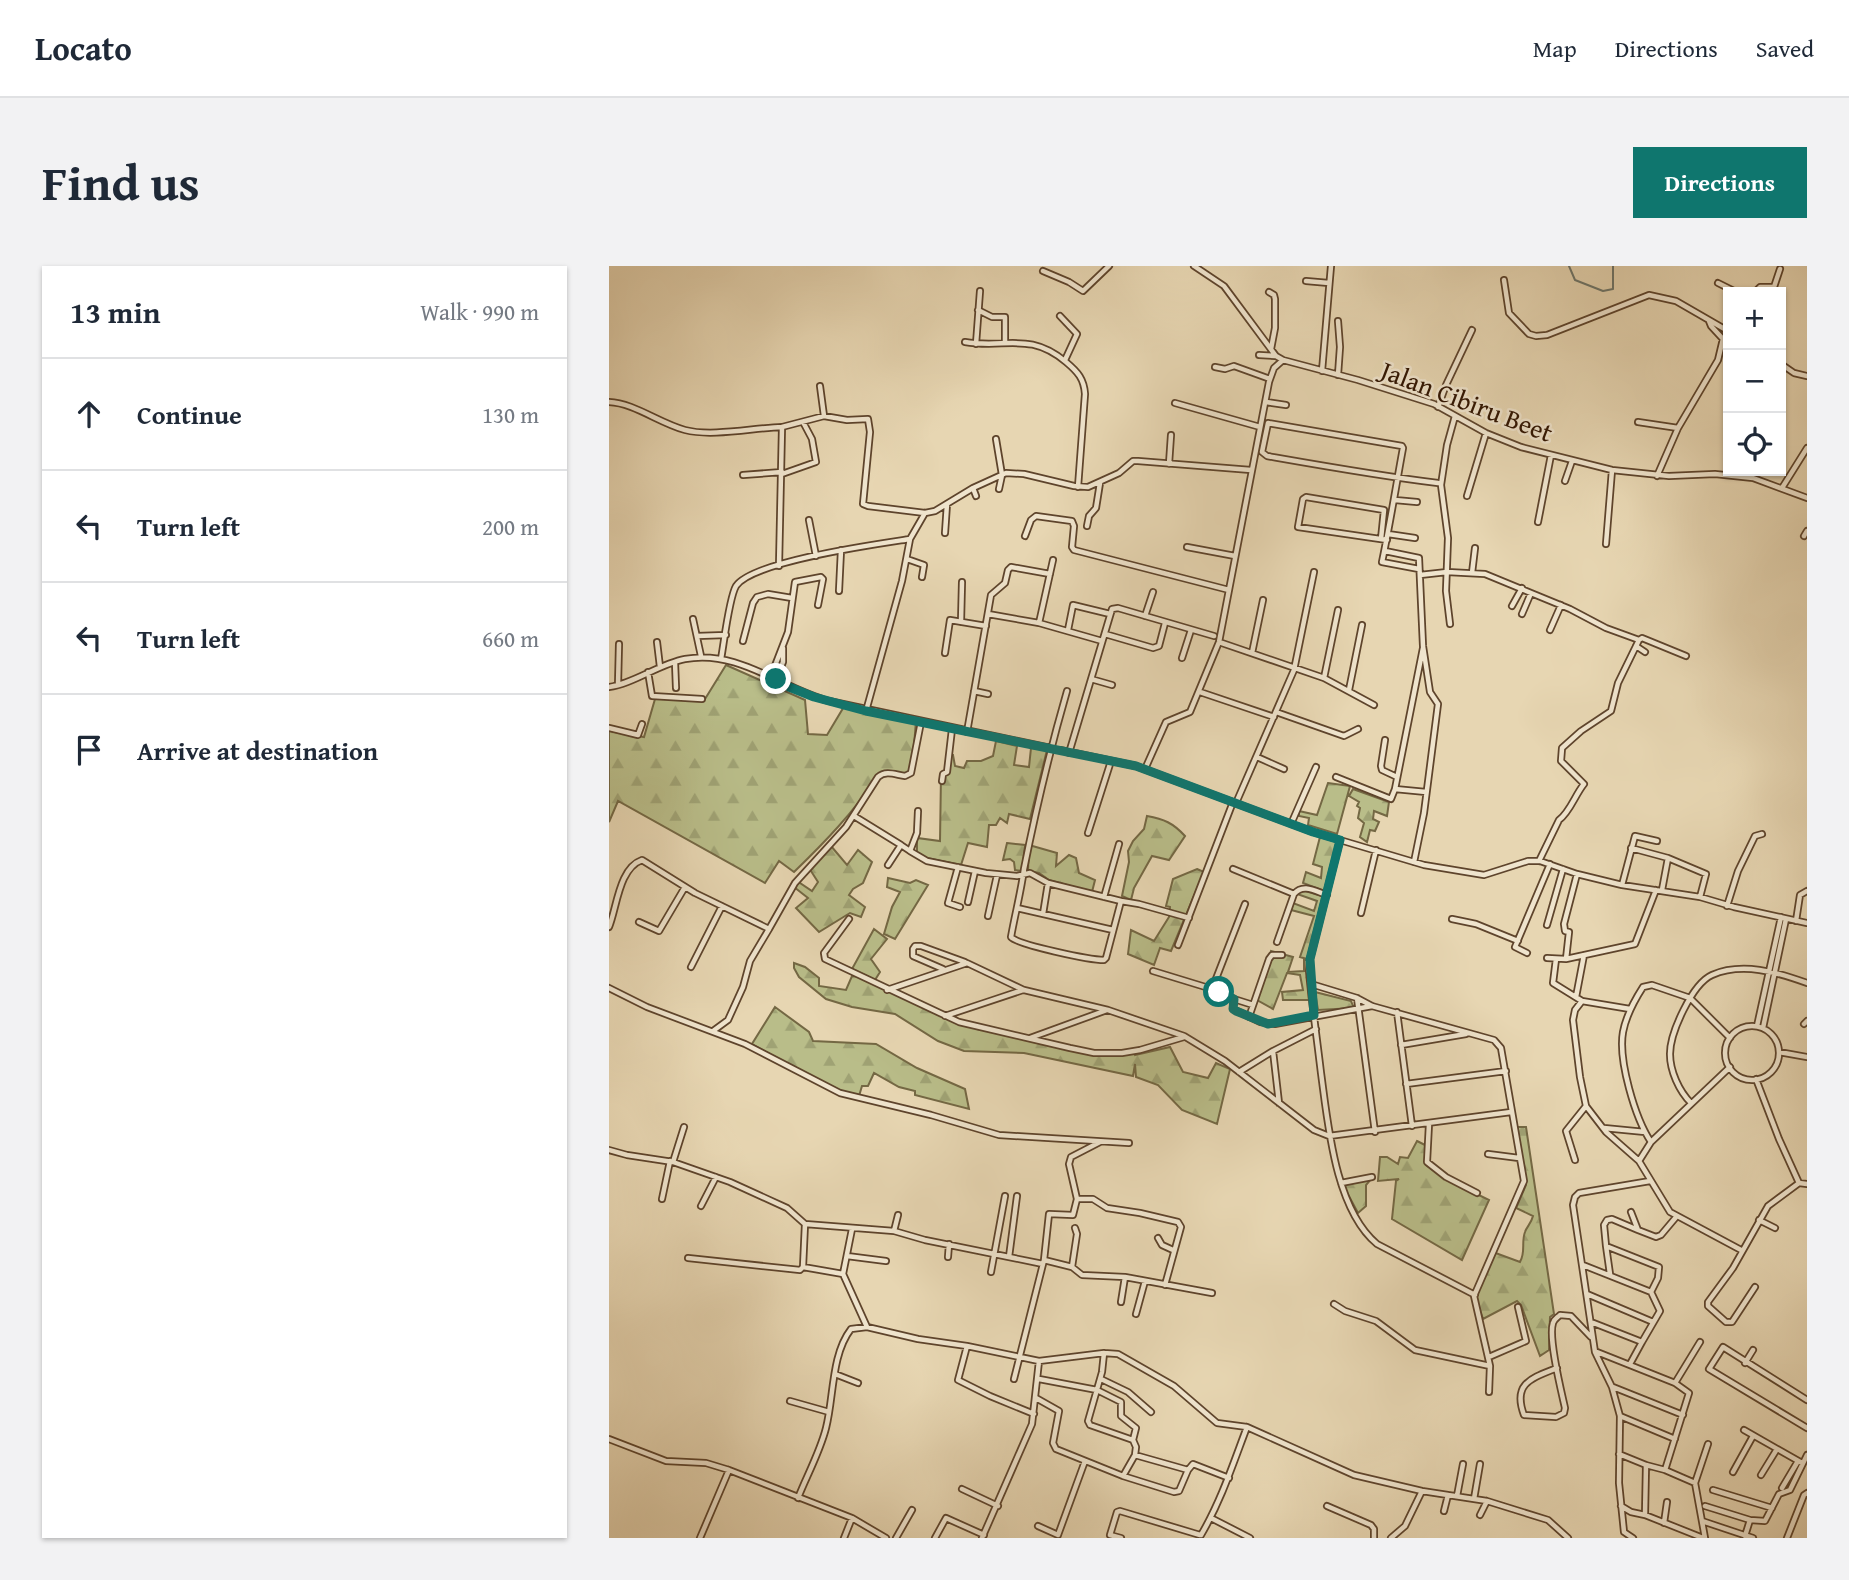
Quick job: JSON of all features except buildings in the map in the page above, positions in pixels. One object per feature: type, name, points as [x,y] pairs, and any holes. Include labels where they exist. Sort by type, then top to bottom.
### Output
[{"type":"street","points":[[1043,271],[1083,291],[1108,266]]},
{"type":"street","name":"Jalan Cibiru Beet","points":[[1195,266],[1224,286],[1276,356],[1283,360],[1438,407],[1486,433],[1521,447],[1572,461],[1612,470],[1657,475],[1731,474],[1753,478],[1807,498]]},
{"type":"street","points":[[1322,371],[1331,266]]},
{"type":"street","points":[[1773,287],[1780,268]]},
{"type":"street","points":[[1504,280],[1509,313],[1529,334],[1536,336],[1547,335],[1649,295],[1676,302],[1723,328]]},
{"type":"street","points":[[1306,281],[1329,283]]},
{"type":"street","points":[[1719,283],[1727,287]]},
{"type":"street","points":[[976,344],[980,291]]},
{"type":"street","points":[[1269,292],[1275,295],[1275,328],[1271,349]]},
{"type":"street","points":[[978,310],[992,317],[1005,317],[1006,342]]},
{"type":"street","points":[[1060,316],[1077,334],[1065,360]]},
{"type":"street","points":[[1657,475],[1678,429],[1718,360],[1723,344],[1721,336],[1709,320]]},
{"type":"street","points":[[1338,321],[1338,375]]},
{"type":"street","points":[[1438,407],[1472,330]]},
{"type":"street","points":[[965,342],[1006,342],[1041,346],[1065,360],[1079,373],[1084,383],[1079,487]]},
{"type":"street","points":[[1259,355],[1276,356]]},
{"type":"street","points":[[1145,769],[1165,722],[1189,713],[1219,642],[1270,379],[1274,368],[1283,360]]},
{"type":"street","points":[[1215,367],[1225,369],[1234,366],[1270,379]]},
{"type":"street","points":[[1786,367],[1794,373],[1807,376]]},
{"type":"street","points":[[820,386],[824,416]]},
{"type":"street","points":[[609,402],[627,405],[659,421],[691,431],[745,431],[782,427],[824,416],[847,420],[867,419],[870,421],[863,495],[865,506],[925,513],[947,505],[973,488],[1002,475],[1024,474],[1079,487],[1100,483],[1133,461],[1251,470]]},
{"type":"street","points":[[1175,402],[1261,424],[1401,444],[1395,500],[1388,534],[1384,540]]},
{"type":"street","points":[[1266,402],[1286,405]]},
{"type":"street","points":[[1450,624],[1446,591],[1448,538],[1441,485],[1455,416]]},
{"type":"street","points":[[743,475],[782,473],[816,462],[812,439],[803,421]]},
{"type":"street","points":[[1638,422],[1678,429]]},
{"type":"street","points":[[1268,423],[1262,452],[1265,455],[1438,483]]},
{"type":"street","points":[[779,566],[782,427]]},
{"type":"street","points":[[1467,496],[1486,433]]},
{"type":"street","points":[[1169,464],[1171,435]]},
{"type":"street","points":[[996,439],[1002,475],[999,489]]},
{"type":"street","points":[[1782,488],[1807,448]]},
{"type":"street","points":[[1538,522],[1551,455]]},
{"type":"street","points":[[1565,481],[1572,461]]},
{"type":"street","points":[[1606,544],[1612,470]]},
{"type":"street","points":[[1087,526],[1095,508],[1100,483]]},
{"type":"street","points":[[973,488],[976,496]]},
{"type":"street","points":[[1384,540],[1298,527],[1303,499],[1306,497],[1384,510],[1384,540],[1384,551],[1383,562],[1419,572],[1485,575],[1561,605],[1606,628],[1639,640],[1650,641],[1686,656]]},
{"type":"street","points":[[1395,500],[1417,502]]},
{"type":"street","points":[[945,533],[947,505]]},
{"type":"street","points":[[866,711],[910,539],[925,513]]},
{"type":"street","points":[[1025,536],[1035,516],[1072,521],[1074,550],[1229,590]]},
{"type":"street","points":[[810,520],[816,556]]},
{"type":"street","points":[[1388,534],[1415,538]]},
{"type":"street","points":[[721,659],[737,584],[756,572],[816,556],[910,539]]},
{"type":"street","points":[[1187,547],[1235,556]]},
{"type":"street","points":[[1472,573],[1475,548]]},
{"type":"street","points":[[839,591],[841,551]]},
{"type":"street","points":[[1384,551],[1419,558],[1423,646],[1430,692],[1438,707],[1414,862]]},
{"type":"street","points":[[907,559],[925,565],[922,577]]},
{"type":"street","points":[[1039,623],[1053,560]]},
{"type":"street","points":[[967,732],[991,594],[1005,583],[1009,568],[1049,573]]},
{"type":"street","points":[[1178,945],[1235,802],[1295,667],[1314,572]]},
{"type":"street","points":[[773,677],[783,662],[783,647],[795,582],[821,577],[823,584],[818,605]]},
{"type":"street","points":[[961,622],[962,582]]},
{"type":"street","points":[[1512,606],[1522,588]]},
{"type":"street","points":[[1145,616],[1153,592]]},
{"type":"street","points":[[1522,614],[1531,593]]},
{"type":"street","points":[[743,641],[757,597],[768,594],[792,598]]},
{"type":"street","points":[[1252,653],[1263,600]]},
{"type":"street","points":[[1068,630],[1073,605],[1110,614]]},
{"type":"street","points":[[1550,630],[1561,605]]},
{"type":"street","points":[[1069,753],[1110,614],[1115,607],[1165,624],[1214,636]]},
{"type":"street","points":[[1324,678],[1338,610]]},
{"type":"street","points":[[988,614],[1039,623],[1102,641]]},
{"type":"street","points":[[693,619],[701,656]]},
{"type":"street","points":[[945,653],[950,620],[986,626]]},
{"type":"street","points":[[1105,634],[1157,647],[1165,624]]},
{"type":"street","points":[[1349,690],[1363,625]]},
{"type":"street","points":[[1182,658],[1191,630]]},
{"type":"street","points":[[697,636],[726,635]]},
{"type":"street","points":[[1539,861],[1559,820],[1584,784],[1561,761],[1562,748],[1581,731],[1611,711],[1618,683],[1639,640]]},
{"type":"street","points":[[657,642],[660,667]]},
{"type":"street","points":[[1219,642],[1324,678],[1374,705]]},
{"type":"street","points":[[618,686],[619,644]]},
{"type":"street","points":[[1336,777],[1391,799],[1423,646]]},
{"type":"street","points":[[1636,646],[1645,652]]},
{"type":"street","points":[[609,687],[618,686],[675,662],[701,656],[721,659],[750,666],[814,697],[866,711],[1145,769],[1291,824],[1414,862],[1484,875],[1528,861],[1539,861],[1622,885],[1700,897],[1807,923]]},
{"type":"street","points":[[675,662],[676,688]]},
{"type":"street","points":[[648,672],[652,696],[702,699]]},
{"type":"street","points":[[1091,679],[1112,685]]},
{"type":"street","points":[[974,691],[988,694]]},
{"type":"street","points":[[1067,691],[1050,749],[1012,939],[1059,952],[1104,960],[1108,954],[1121,901]]},
{"type":"street","points":[[1200,692],[1344,736],[1358,729]]},
{"type":"street","points":[[713,1031],[728,1020],[743,987],[750,961],[795,883],[832,844],[881,775],[891,773],[905,776],[911,773],[921,722]]},
{"type":"street","points":[[609,728],[638,735],[642,724]]},
{"type":"street","points":[[942,781],[943,774],[947,772],[952,729]]},
{"type":"street","points":[[1385,740],[1381,766],[1397,777]]},
{"type":"street","points":[[1257,757],[1284,769]]},
{"type":"street","points":[[1088,833],[1111,761]]},
{"type":"street","points":[[1291,824],[1316,767]]},
{"type":"street","points":[[1395,789],[1426,792]]},
{"type":"street","points":[[910,852],[917,833],[918,811]]},
{"type":"street","points":[[854,816],[927,861],[997,875],[1017,876],[1024,871]]},
{"type":"street","points":[[1727,905],[1748,850],[1755,836],[1762,834]]},
{"type":"street","points":[[1622,885],[1636,835],[1657,841]]},
{"type":"street","points":[[1340,840],[1310,959],[1315,1028],[1329,1136],[1341,1183],[1353,1211],[1370,1238],[1377,1244],[1475,1294]]},
{"type":"street","points":[[1104,897],[1119,844]]},
{"type":"street","points":[[888,865],[901,845]]},
{"type":"street","points":[[1631,848],[1668,858],[1706,874],[1700,897]]},
{"type":"street","points":[[1361,913],[1376,849]]},
{"type":"street","points":[[1547,958],[1566,959],[1635,944],[1659,890],[1668,858]]},
{"type":"street","points":[[609,927],[625,877],[639,860],[642,860],[685,887],[769,929]]},
{"type":"street","points":[[1527,953],[1515,949],[1550,864]]},
{"type":"street","points":[[958,867],[948,903],[960,907]]},
{"type":"street","points":[[1233,869],[1294,894]]},
{"type":"street","points":[[1547,925],[1563,869]]},
{"type":"street","points":[[968,902],[975,871]]},
{"type":"street","points":[[1024,871],[1048,883],[1139,904],[1189,919]]},
{"type":"street","points":[[1566,959],[1569,932],[1565,931],[1565,924],[1577,874]]},
{"type":"street","points":[[988,916],[997,875]]},
{"type":"street","points":[[1043,914],[1048,883]]},
{"type":"street","points":[[639,922],[659,931],[685,887]]},
{"type":"street","points":[[1277,942],[1294,894],[1299,889],[1305,888],[1327,895]]},
{"type":"street","points":[[1796,921],[1800,895],[1807,891]]},
{"type":"street","points":[[1212,989],[1245,904]]},
{"type":"street","points":[[691,967],[722,906]]},
{"type":"street","points":[[609,908],[615,911]]},
{"type":"street","points":[[1017,908],[1113,930]]},
{"type":"street","points":[[1757,1026],[1784,918]]},
{"type":"street","points":[[849,919],[823,956],[830,962],[944,1016],[1070,1048],[1112,1053],[1140,1050],[1184,1036]]},
{"type":"street","points":[[1452,919],[1476,924],[1518,941]]},
{"type":"street","points":[[944,969],[913,957],[913,949],[918,945],[967,963],[1024,989],[1108,1010],[1184,1036],[1239,1072],[1314,1130],[1329,1136],[1511,1112]]},
{"type":"street","points":[[1249,1017],[1272,955],[1282,955]]},
{"type":"street","points":[[1576,997],[1584,955]]},
{"type":"street","points":[[1556,960],[1552,982],[1581,1001],[1630,1009]]},
{"type":"street","points":[[887,989],[967,963]]},
{"type":"street","points":[[1691,1103],[1675,1078],[1670,1051],[1693,991],[1709,976],[1740,968],[1771,972],[1807,983]]},
{"type":"street","points":[[1153,971],[1253,1005]]},
{"type":"street","points":[[1763,1028],[1771,972]]},
{"type":"street","points":[[1311,984],[1357,998],[1372,1006],[1499,1043],[1506,1071],[1523,1184],[1475,1294],[1489,1357],[1489,1392]]},
{"type":"street","points":[[1651,1142],[1636,1109],[1623,1050],[1623,1031],[1636,996],[1646,985],[1690,998],[1730,1038]]},
{"type":"street","points":[[609,988],[744,1044],[840,1093],[999,1135],[1129,1143]]},
{"type":"street","points":[[944,1016],[1024,989]]},
{"type":"street","points":[[1357,998],[1375,1132]]},
{"type":"street","points":[[1234,999],[1233,1009],[1268,1024],[1372,1006]]},
{"type":"street","points":[[1581,1001],[1573,1020],[1586,1106],[1603,1128],[1639,1161],[1667,1209],[1741,1250]]},
{"type":"street","points":[[1030,1038],[1108,1010]]},
{"type":"street","points":[[1397,1012],[1412,1126]]},
{"type":"street","points":[[1757,1026],[1775,1038],[1779,1052],[1774,1068],[1756,1079],[1739,1076],[1730,1067],[1726,1050],[1730,1038],[1739,1030],[1757,1026]]},
{"type":"street","points":[[1239,1072],[1315,1028]]},
{"type":"street","points":[[1401,1045],[1469,1033]]},
{"type":"street","points":[[1273,1051],[1280,1104]]},
{"type":"street","points":[[1779,1052],[1807,1056]]},
{"type":"street","points":[[1639,1161],[1651,1142],[1730,1067]]},
{"type":"street","points":[[1406,1084],[1506,1071]]},
{"type":"street","points":[[1756,1079],[1799,1183]]},
{"type":"street","points":[[1575,1160],[1566,1131],[1586,1106]]},
{"type":"street","points":[[1429,1124],[1427,1162],[1446,1177],[1476,1193]]},
{"type":"street","points":[[662,1199],[671,1161],[684,1127]]},
{"type":"street","points":[[1603,1128],[1645,1132]]},
{"type":"street","points":[[1014,1378],[1044,1262],[1048,1216],[1073,1214],[1077,1199],[1069,1164],[1071,1157],[1103,1140]]},
{"type":"street","points":[[609,1150],[671,1161],[716,1177],[787,1208],[805,1224],[894,1231],[994,1254],[1072,1267],[1082,1275],[1125,1277],[1212,1293]]},
{"type":"street","points":[[1488,1154],[1519,1158]]},
{"type":"street","points":[[701,1206],[716,1177]]},
{"type":"street","points":[[1341,1183],[1373,1177]]},
{"type":"street","points":[[1633,1538],[1624,1532],[1621,1506],[1621,1416],[1612,1387],[1595,1352],[1573,1200],[1577,1194],[1650,1181]]},
{"type":"street","points":[[1755,1287],[1732,1322],[1726,1322],[1708,1306],[1708,1301],[1733,1268],[1741,1250],[1772,1201],[1799,1183],[1807,1184]]},
{"type":"street","points":[[991,1272],[1005,1196]]},
{"type":"street","points":[[1009,1256],[1017,1196]]},
{"type":"street","points":[[1077,1199],[1093,1199],[1107,1208],[1178,1222],[1181,1227],[1165,1285]]},
{"type":"street","points":[[1631,1212],[1638,1230]]},
{"type":"street","points":[[894,1231],[898,1215]]},
{"type":"street","points":[[1610,1275],[1604,1225],[1609,1219],[1658,1237],[1677,1216]]},
{"type":"street","points":[[1759,1220],[1775,1228]]},
{"type":"street","points":[[803,1267],[805,1224]]},
{"type":"street","points":[[1072,1267],[1077,1234],[1075,1228]]},
{"type":"street","points":[[852,1229],[843,1275],[867,1327]]},
{"type":"street","points":[[1158,1238],[1162,1245],[1173,1250]]},
{"type":"street","points":[[948,1257],[949,1244]]},
{"type":"street","points":[[1607,1246],[1659,1267],[1658,1278],[1651,1292]]},
{"type":"street","points":[[847,1256],[886,1261]]},
{"type":"street","points":[[688,1258],[800,1270],[803,1267],[843,1275]]},
{"type":"street","points":[[1583,1265],[1651,1292],[1660,1311],[1630,1364]]},
{"type":"street","points":[[1121,1302],[1125,1277]]},
{"type":"street","points":[[1136,1314],[1145,1281]]},
{"type":"street","points":[[1586,1294],[1653,1322]]},
{"type":"street","points":[[1334,1304],[1345,1311],[1376,1321],[1415,1350],[1490,1366]]},
{"type":"street","points":[[1489,1357],[1527,1342],[1518,1307]]},
{"type":"street","points":[[1557,1368],[1524,1384],[1521,1395],[1524,1415],[1563,1415],[1565,1408],[1552,1328],[1557,1318],[1560,1315],[1571,1316],[1593,1339]]},
{"type":"street","points":[[1590,1321],[1642,1342]]},
{"type":"street","points":[[797,1498],[825,1434],[835,1374],[848,1332],[855,1327],[867,1327],[1039,1362],[1104,1353],[1123,1357],[1188,1396],[1213,1421],[1247,1427],[1342,1471],[1422,1491],[1487,1501],[1548,1520],[1568,1538]]},
{"type":"street","points":[[1675,1383],[1700,1342]]},
{"type":"street","points":[[967,1346],[958,1380],[1034,1414]]},
{"type":"street","points":[[1807,1400],[1723,1347],[1709,1369],[1807,1428]]},
{"type":"street","points":[[1745,1363],[1753,1350]]},
{"type":"street","points":[[1595,1352],[1675,1383],[1689,1393],[1665,1471]]},
{"type":"street","points":[[1104,1353],[1101,1379],[1089,1423],[1133,1440]]},
{"type":"street","points":[[935,1538],[946,1518],[983,1536],[1028,1436],[1034,1414],[1039,1362]]},
{"type":"street","points":[[835,1374],[858,1383]]},
{"type":"street","points":[[1039,1379],[1097,1390],[1122,1402],[1121,1416],[1136,1427],[1133,1440],[1135,1455],[1123,1476]]},
{"type":"street","points":[[1101,1379],[1128,1392],[1151,1412]]},
{"type":"street","points":[[1612,1387],[1683,1415]]},
{"type":"street","points":[[1036,1398],[1059,1411],[1053,1447],[1085,1461],[1177,1492],[1193,1464],[1229,1478]]},
{"type":"street","points":[[790,1401],[829,1412]]},
{"type":"street","points":[[1621,1416],[1675,1440]]},
{"type":"street","points":[[1121,1538],[1109,1536],[1117,1512],[1120,1511],[1200,1537],[1229,1478],[1247,1427]]},
{"type":"street","points":[[1744,1430],[1800,1462]]},
{"type":"street","points":[[1733,1472],[1753,1436]]},
{"type":"street","points":[[609,1439],[666,1461],[706,1463],[729,1470],[852,1517],[886,1538]]},
{"type":"street","points":[[1621,1506],[1704,1538],[1695,1483],[1708,1444]]},
{"type":"street","points":[[1761,1475],[1777,1449]]},
{"type":"street","points":[[1619,1454],[1695,1483]]},
{"type":"street","points":[[1135,1455],[1188,1471]]},
{"type":"street","points":[[1782,1488],[1807,1455]]},
{"type":"street","points":[[1038,1526],[1058,1535],[1085,1461]]},
{"type":"street","points":[[1705,1506],[1750,1520],[1765,1521],[1780,1493],[1790,1490],[1800,1462]]},
{"type":"street","points":[[1457,1496],[1463,1464]]},
{"type":"street","points":[[1474,1499],[1480,1464]]},
{"type":"street","points":[[1645,1515],[1646,1465]]},
{"type":"street","points":[[700,1538],[729,1470]]},
{"type":"street","points":[[962,1489],[998,1506]]},
{"type":"street","points":[[1713,1490],[1772,1508]]},
{"type":"street","points":[[1391,1538],[1405,1526],[1422,1491]]},
{"type":"street","points":[[1787,1538],[1807,1493]]},
{"type":"street","points":[[1444,1511],[1448,1495]]},
{"type":"street","points":[[1481,1515],[1487,1501]]},
{"type":"street","points":[[1664,1523],[1667,1502]]},
{"type":"street","points":[[1327,1506],[1373,1527],[1374,1538]]},
{"type":"street","points":[[896,1538],[912,1510]]},
{"type":"street","points":[[844,1538],[852,1517]]},
{"type":"street","points":[[1211,1518],[1250,1538]]},
{"type":"street","points":[[1742,1536],[1750,1520]]},
{"type":"street","points":[[1702,1521],[1753,1538]]},
{"type":"green space","points":[[726,665],[805,700],[808,734],[827,735],[845,705],[916,721],[912,770],[905,776],[891,773],[877,777],[838,827],[794,872],[779,861],[765,883],[618,801],[609,822],[609,731],[644,737],[655,699],[705,699]]},
{"type":"green space","points":[[996,741],[1017,746],[1014,765],[1029,767],[1031,748],[1047,750],[1030,819],[1009,814],[1007,823],[1000,818],[996,825],[989,825],[987,847],[968,843],[961,865],[927,858],[917,852],[917,838],[940,841],[941,775],[948,771],[948,755],[953,755],[955,766],[964,768],[967,761],[981,761],[993,756]]},
{"type":"green space","points":[[1328,783],[1350,786],[1337,834],[1308,825],[1309,818],[1299,816],[1299,811],[1317,815]]},
{"type":"green space","points":[[1353,789],[1389,802],[1387,816],[1374,811],[1373,819],[1379,822],[1375,831],[1370,830],[1367,842],[1360,837],[1364,823],[1358,818],[1359,802],[1349,796]]},
{"type":"green space","points":[[1147,816],[1168,822],[1185,836],[1169,860],[1152,856],[1134,888],[1131,900],[1122,896],[1129,862],[1128,851],[1144,829]]},
{"type":"green space","points":[[1321,833],[1339,838],[1324,891],[1303,883],[1306,872],[1321,878],[1322,867],[1313,864]]},
{"type":"green space","points":[[1007,843],[1025,845],[1022,871],[1015,870],[1014,862],[1010,859],[1003,860]]},
{"type":"green space","points":[[1029,845],[1057,853],[1056,866],[1069,855],[1076,858],[1079,873],[1095,880],[1092,892],[1028,871]]},
{"type":"green space","points":[[831,846],[847,865],[858,850],[872,862],[863,883],[849,895],[865,907],[861,917],[850,913],[819,932],[796,908],[808,898],[794,887],[797,881],[812,891],[818,882],[809,868]]},
{"type":"green space","points":[[1197,869],[1204,872],[1171,951],[1160,948],[1154,965],[1128,954],[1131,930],[1154,941],[1169,917],[1170,907],[1166,906],[1173,879]]},
{"type":"green space","points":[[888,878],[910,883],[916,880],[928,885],[895,939],[884,934],[892,907],[900,892],[887,887]]},
{"type":"green space","points":[[1299,889],[1325,897],[1307,959],[1300,957],[1314,916],[1291,910],[1293,903],[1314,911],[1317,901],[1297,894]]},
{"type":"green space","points":[[874,929],[887,939],[871,959],[880,972],[875,980],[852,969]]},
{"type":"green space","points":[[1271,951],[1293,957],[1288,972],[1304,971],[1304,960],[1307,960],[1309,1000],[1283,1000],[1282,992],[1303,990],[1300,975],[1287,973],[1273,1009],[1257,1000]]},
{"type":"green space","points":[[794,963],[805,967],[819,978],[819,986],[846,990],[852,976],[862,977],[971,1025],[1100,1054],[1134,1052],[1135,1055],[1170,1047],[1183,1072],[1208,1078],[1216,1063],[1230,1069],[1217,1124],[1182,1110],[1158,1085],[1136,1077],[1135,1064],[1133,1076],[1024,1053],[964,1051],[938,1041],[895,1014],[852,1007],[826,999],[799,977]]},
{"type":"green space","points":[[1315,992],[1351,1001],[1354,1008],[1318,1010]]},
{"type":"green space","points":[[775,1007],[809,1032],[813,1041],[876,1044],[917,1068],[965,1089],[969,1109],[915,1095],[915,1091],[899,1087],[874,1073],[868,1086],[862,1086],[859,1096],[834,1091],[752,1044]]},
{"type":"green space","points":[[1516,1127],[1526,1127],[1554,1314],[1550,1317],[1549,1350],[1540,1356],[1521,1305],[1517,1301],[1483,1319],[1475,1295],[1493,1252],[1520,1262],[1524,1236],[1533,1216],[1516,1208],[1526,1185]]},
{"type":"green space","points":[[1417,1141],[1425,1145],[1426,1165],[1444,1178],[1489,1200],[1462,1260],[1392,1219],[1396,1181],[1399,1179],[1378,1181],[1380,1157],[1387,1157],[1398,1164],[1400,1157],[1408,1158]]},
{"type":"green space","points":[[1371,1179],[1366,1185],[1366,1206],[1358,1213],[1343,1185]]},
{"type":"waterway","points":[[1569,266],[1575,280],[1603,291],[1613,289],[1613,266]]},
{"type":"route","points":[[776,679],[799,692],[866,711],[1136,766],[1340,840],[1310,959],[1314,1015],[1268,1024],[1236,1011],[1233,1009],[1234,999],[1219,992]]}]
